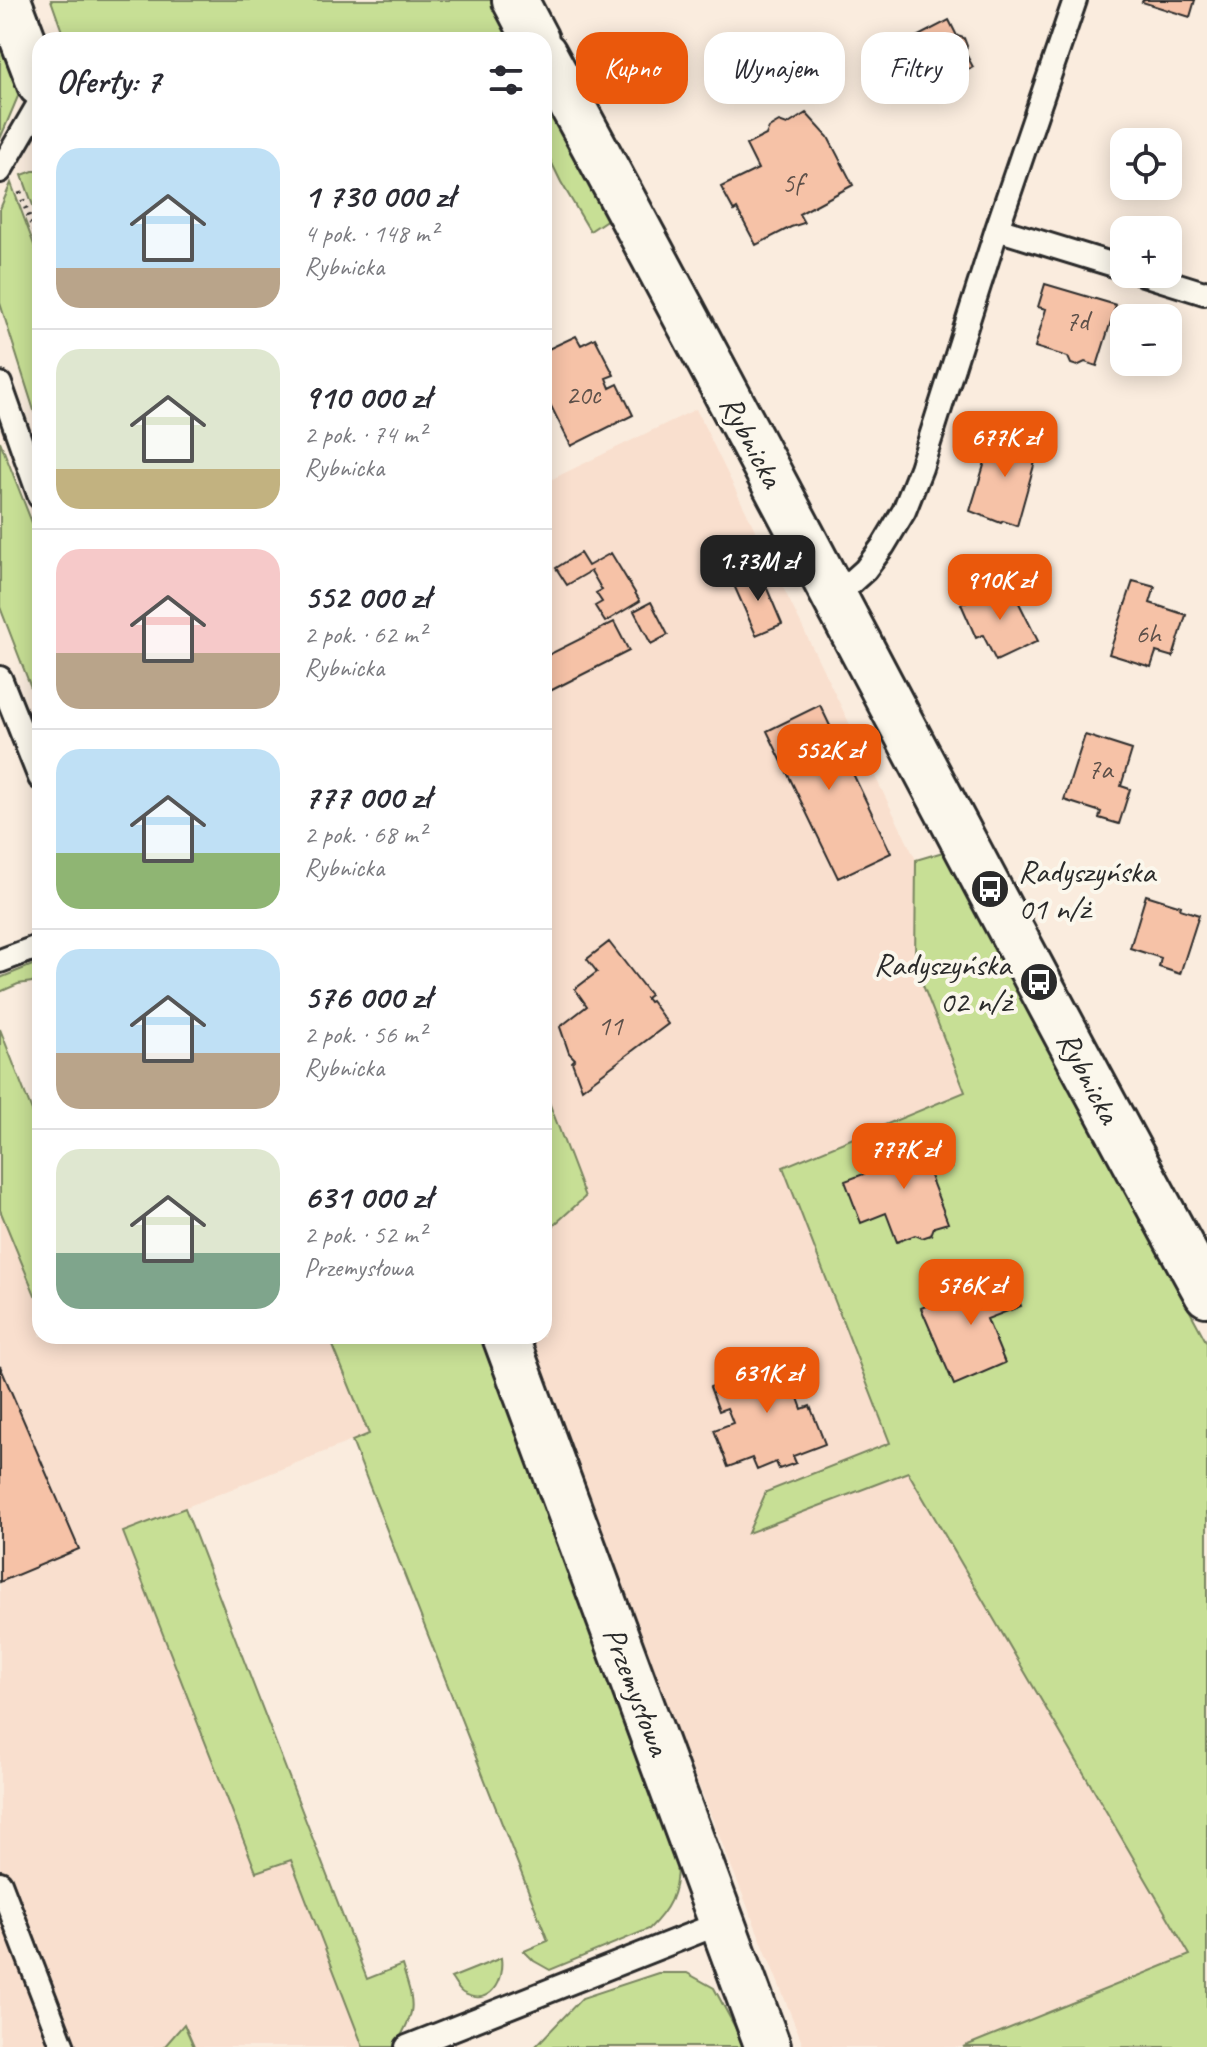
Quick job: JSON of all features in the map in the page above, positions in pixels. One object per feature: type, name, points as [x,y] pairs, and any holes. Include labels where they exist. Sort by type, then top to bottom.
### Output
[{"type":"street","points":[[8,0],[32,63]]},
{"type":"street","points":[[515,0],[532,32]]},
{"type":"street","name":"Rybnicka","points":[[552,69],[1207,1294]]},
{"type":"street","name":"Przemysłowa","points":[[508,1344],[768,2047]]},
{"type":"lane","points":[[835,597],[865,570],[904,511],[921,468],[997,229],[1075,0]]},
{"type":"lane","points":[[0,171],[32,116]]},
{"type":"lane","points":[[997,229],[1110,264]]},
{"type":"lane","points":[[1182,286],[1207,292]]},
{"type":"lane","points":[[0,384],[32,474]]},
{"type":"lane","points":[[0,678],[32,758]]},
{"type":"lane","points":[[0,961],[32,949]]},
{"type":"lane","points":[[0,1883],[63,2047]]},
{"type":"lane","points":[[407,2047],[723,1922]]},
{"type":"shaded area","points":[[696,409],[916,860],[915,965],[965,1092],[784,1167],[891,1444],[766,1492],[749,1532],[908,1472],[1191,1955],[963,2047],[804,2047],[633,1622],[530,1344],[552,1344],[552,1227],[585,1197],[552,1110],[552,479]]},
{"type":"shaded area","points":[[0,1210],[32,1290],[32,1344],[332,1344],[369,1434],[124,1532],[256,1871],[291,1860],[363,2047],[0,2047]]},
{"type":"green space","points":[[51,0],[494,0],[512,32],[62,32]]},
{"type":"green space","points":[[0,45],[19,94],[0,139]]},
{"type":"green space","points":[[552,104],[611,217],[590,231],[552,163]]},
{"type":"green space","points":[[32,171],[32,203],[22,175]]},
{"type":"green space","points":[[11,183],[32,239],[32,404],[0,303],[0,209]]},
{"type":"green space","points":[[0,441],[32,523],[32,690],[0,607]]},
{"type":"green space","points":[[943,852],[1207,1343],[1207,2047],[963,2047],[1190,1955],[908,1472],[748,1533],[766,1492],[890,1443],[783,1167],[965,1092],[915,965],[916,860]]},
{"type":"green space","points":[[32,965],[32,982],[0,992],[0,978]]},
{"type":"green space","points":[[0,1029],[32,1111],[32,1288],[0,1210]]},
{"type":"green space","points":[[552,1110],[585,1197],[552,1227]]},
{"type":"green space","points":[[332,1344],[485,1344],[677,1865],[670,1900],[649,1929],[550,1970],[524,1951],[548,1941],[352,1441],[369,1434]]},
{"type":"green space","points":[[185,1508],[367,1979],[402,1965],[412,2007],[395,2047],[363,2047],[291,1860],[256,1872],[123,1532]]},
{"type":"green space","points":[[501,1958],[497,1983],[481,1997],[463,1993],[451,1978]]},
{"type":"green space","points":[[658,1973],[687,1973],[714,1988],[743,2047],[535,2047],[582,1998]]},
{"type":"green space","points":[[184,2024],[194,2047],[164,2047]]},
{"type":"building","points":[[1143,0],[1195,0],[1190,17]]},
{"type":"building","points":[[949,20],[955,32],[926,32]]},
{"type":"building","points":[[806,113],[828,137],[853,185],[799,214],[804,223],[756,245],[721,187],[758,169],[746,145],[766,135],[769,128],[779,122],[787,125]]},
{"type":"building","points":[[1045,284],[1113,304],[1110,304],[1110,324],[1097,366],[1085,362],[1077,366],[1071,364],[1068,357],[1035,347],[1046,309],[1038,307]]},
{"type":"building","points":[[576,336],[581,345],[595,338],[614,375],[606,378],[610,388],[618,384],[633,415],[571,446],[552,408],[552,347]]},
{"type":"building","points":[[997,431],[1040,444],[1017,526],[970,511]]},
{"type":"building","points":[[580,553],[588,566],[611,553],[640,601],[605,622],[595,606],[602,602],[596,593],[602,590],[591,571],[567,585],[556,568]]},
{"type":"building","points":[[760,572],[782,624],[756,635],[733,583]]},
{"type":"building","points":[[1133,581],[1155,587],[1150,603],[1186,615],[1173,657],[1156,652],[1151,667],[1109,654]]},
{"type":"building","points":[[1004,583],[1013,601],[1017,599],[1038,641],[996,661],[983,635],[976,638],[961,604]]},
{"type":"building","points":[[651,602],[668,635],[651,644],[634,611]]},
{"type":"building","points":[[614,622],[629,651],[552,690],[552,653]]},
{"type":"building","points":[[820,705],[891,853],[838,878],[767,731]]},
{"type":"building","points":[[1085,735],[1132,750],[1121,786],[1130,789],[1119,824],[1099,818],[1101,812],[1064,800]]},
{"type":"building","points":[[1146,895],[1199,915],[1180,974],[1159,967],[1161,958],[1130,948]]},
{"type":"building","points":[[609,942],[650,995],[646,998],[668,1024],[582,1089],[572,1062],[575,1059],[569,1053],[560,1027],[587,1006],[575,989],[597,972],[587,959]]},
{"type":"building","points":[[938,1134],[951,1168],[930,1176],[948,1223],[934,1227],[931,1235],[922,1238],[915,1235],[897,1242],[886,1213],[861,1223],[845,1181],[911,1156],[907,1145]]},
{"type":"building","points":[[1007,1272],[1021,1306],[987,1319],[1005,1363],[954,1385],[921,1308]]},
{"type":"building","points":[[806,1350],[816,1375],[793,1384],[802,1409],[810,1406],[825,1444],[793,1456],[796,1463],[779,1469],[776,1462],[757,1470],[752,1458],[728,1467],[714,1430],[733,1423],[727,1408],[719,1411],[710,1387]]},
{"type":"building","points":[[0,1366],[79,1549],[0,1582]]},
{"type":"place","name":"Radyszyńska 01 n/ż","points":[[990,889]]},
{"type":"place","name":"Radyszyńska 02 n/ż","points":[[1039,982]]}]
